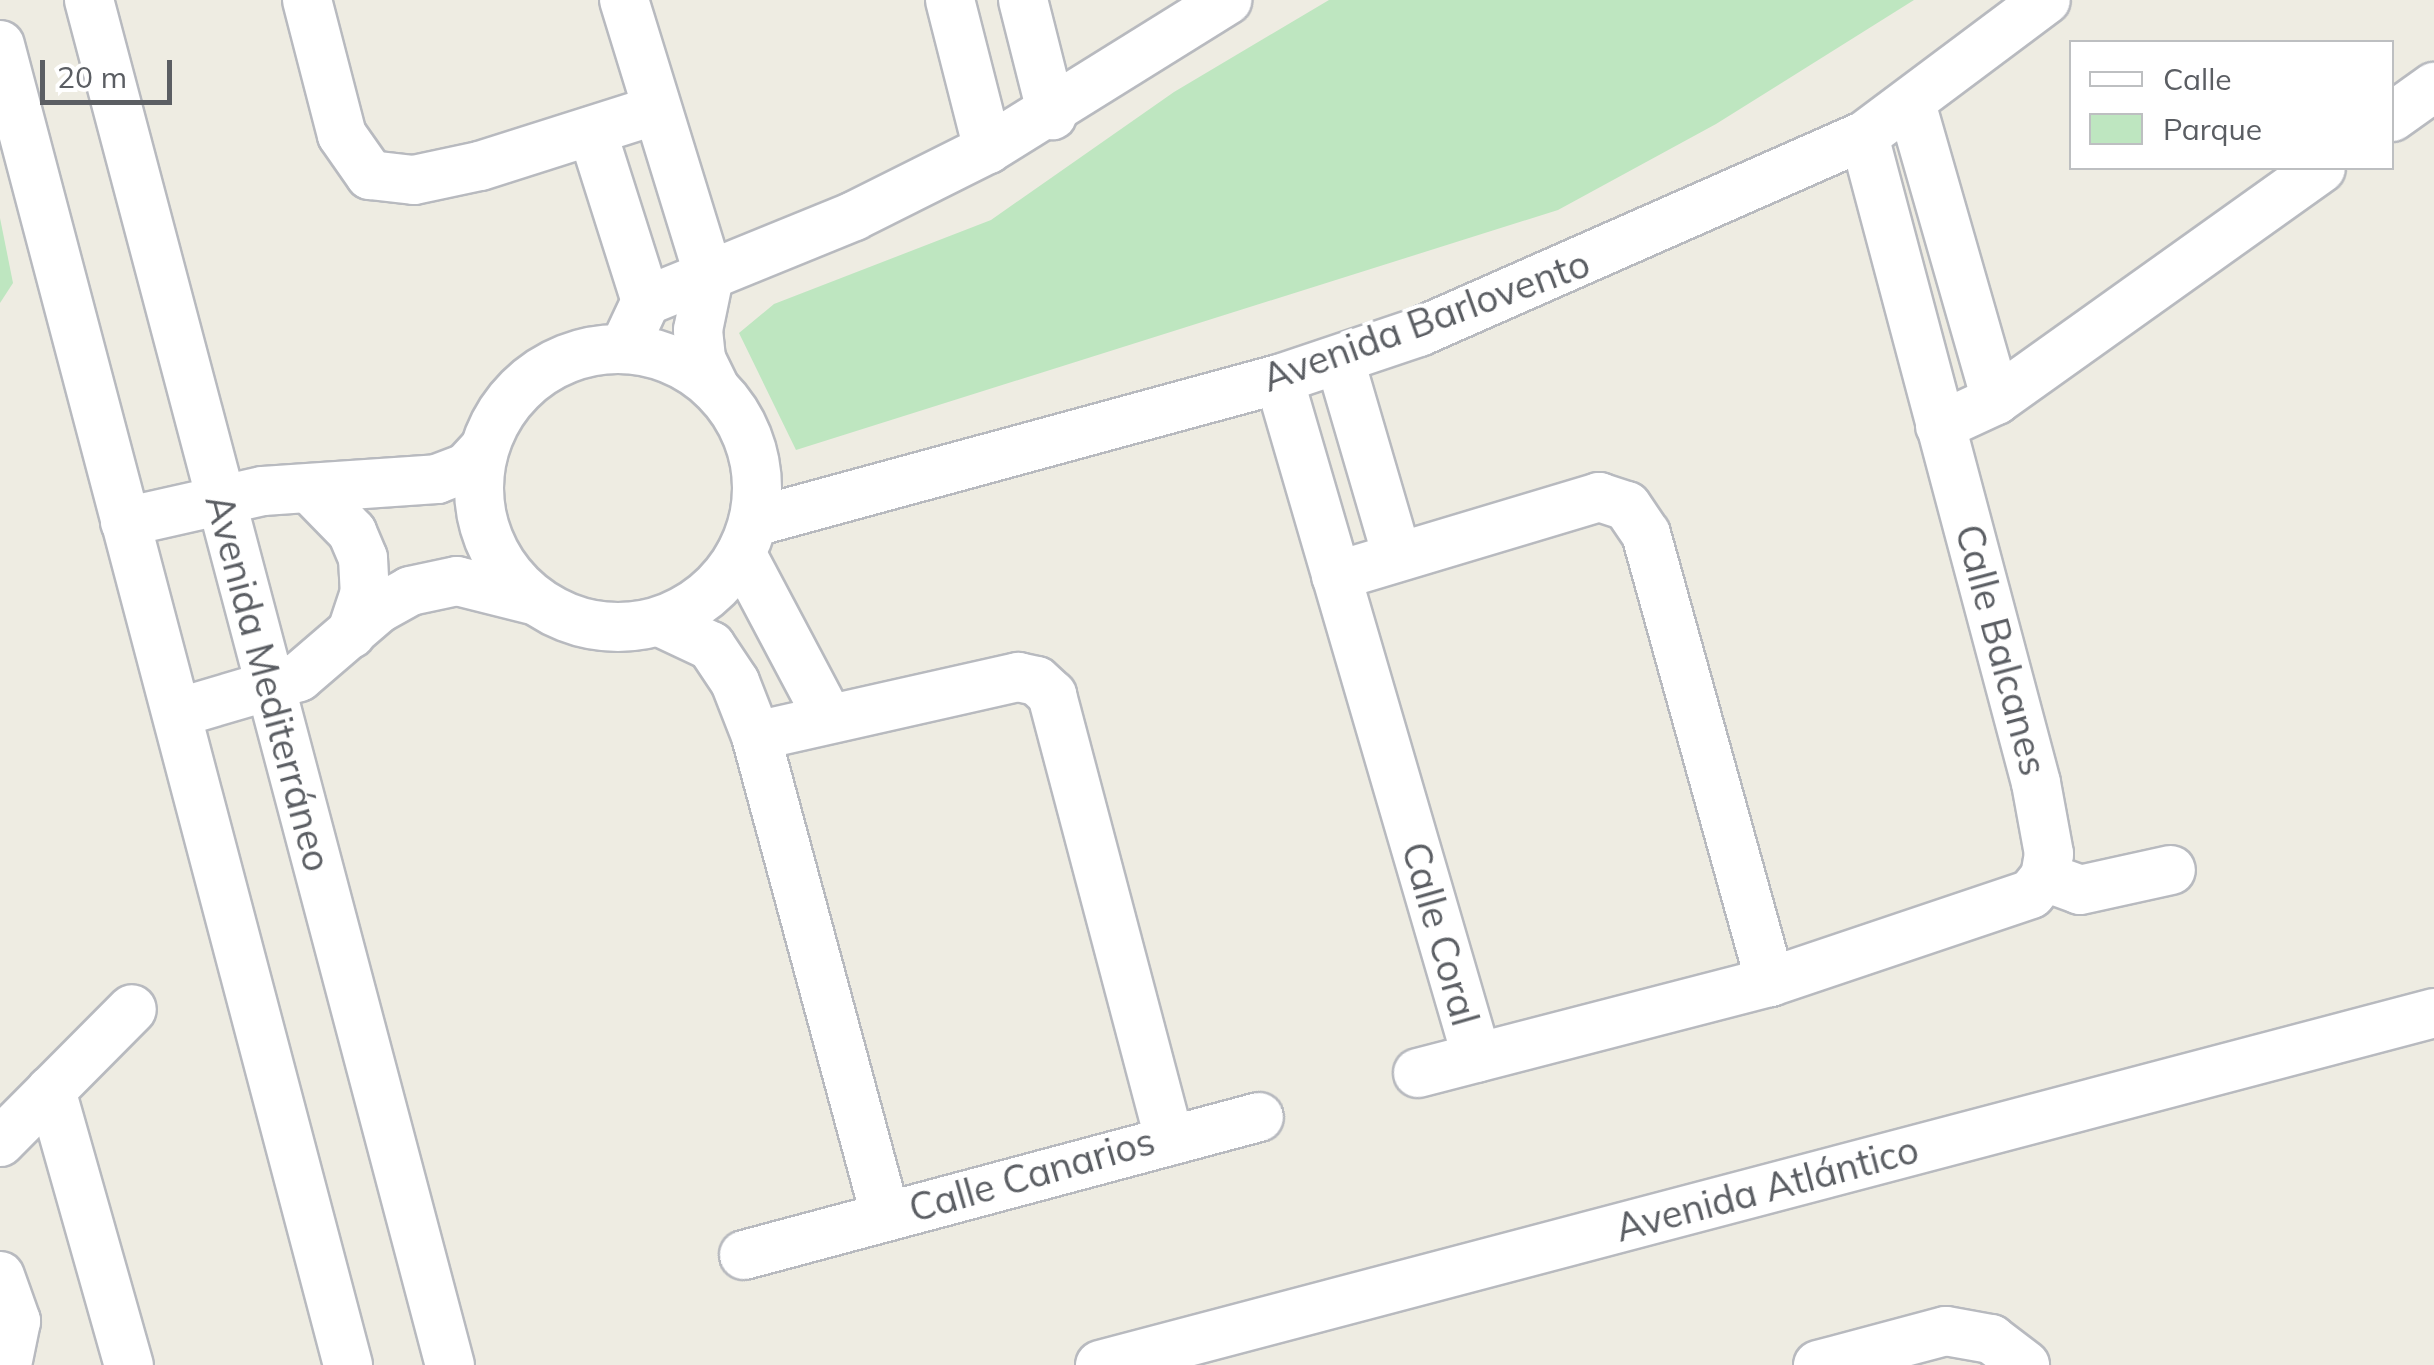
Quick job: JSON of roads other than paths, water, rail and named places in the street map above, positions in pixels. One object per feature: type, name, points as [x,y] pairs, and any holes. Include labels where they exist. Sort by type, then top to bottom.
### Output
[{"type":"street","name":"Avenida Mediterráneo","points":[[90,0],[218,500],[450,1365]]},
{"type":"street","points":[[307,0],[342,135],[370,175],[414,180],[592,131],[653,110]]},
{"type":"street","points":[[178,713],[272,690],[300,677],[410,591],[456,581],[533,600],[592,626],[662,623],[710,594],[748,538],[758,483],[751,448],[701,359],[698,330],[709,277],[653,110],[624,0]]},
{"type":"street","points":[[950,0],[988,149]]},
{"type":"street","points":[[1023,0],[1052,115]]},
{"type":"street","points":[[624,348],[646,302],[854,216],[988,149],[1052,115],[1228,0]]},
{"type":"street","name":"Avenida Barlovento","points":[[748,538],[1340,361],[1553,277],[1864,136],[2046,0]]},
{"type":"street","points":[[0,46],[348,1365]]},
{"type":"street","points":[[2394,116],[2434,87]]},
{"type":"street","points":[[1911,102],[1996,400]]},
{"type":"street","points":[[592,131],[646,302]]},
{"type":"street","name":"Calle Balcanes","points":[[1864,136],[2036,783],[2049,854],[2045,877]]},
{"type":"street","points":[[1940,426],[1996,400],[2319,170]]},
{"type":"street","points":[[533,600],[487,537],[478,498],[484,448],[494,421],[535,375],[592,350],[624,348],[687,366],[715,388]]},
{"type":"street","points":[[1340,361],[1397,556]]},
{"type":"street","name":"Calle Coral","points":[[1279,379],[1476,1058],[1770,982],[2030,894],[2045,877]]},
{"type":"street","points":[[124,522],[218,500],[437,479],[466,468],[484,448]]},
{"type":"street","points":[[311,490],[352,532],[364,558],[366,592],[351,634]]},
{"type":"street","points":[[1336,576],[1599,497],[1626,506],[1646,534],[1770,982]]},
{"type":"street","points":[[748,538],[828,717]]},
{"type":"street","name":"Calle Canarios","points":[[662,623],[711,646],[735,682],[756,736],[886,1217],[1170,1141],[1052,695],[1037,680],[1018,677],[756,736]]},
{"type":"street","points":[[2045,877],[2080,890],[2171,870]]},
{"type":"street","points":[[0,1142],[132,1009]]},
{"type":"street","name":"Avenida Atlántico","points":[[1100,1365],[2434,1013]]},
{"type":"street","points":[[1418,1073],[1476,1058]]},
{"type":"street","points":[[51,1090],[129,1365]]},
{"type":"street","points":[[1170,1141],[1259,1118]]},
{"type":"street","points":[[744,1255],[886,1217]]},
{"type":"street","points":[[0,1276],[16,1321],[6,1365]]},
{"type":"street","points":[[1818,1365],[1946,1331],[1991,1339],[2025,1365]]}]
